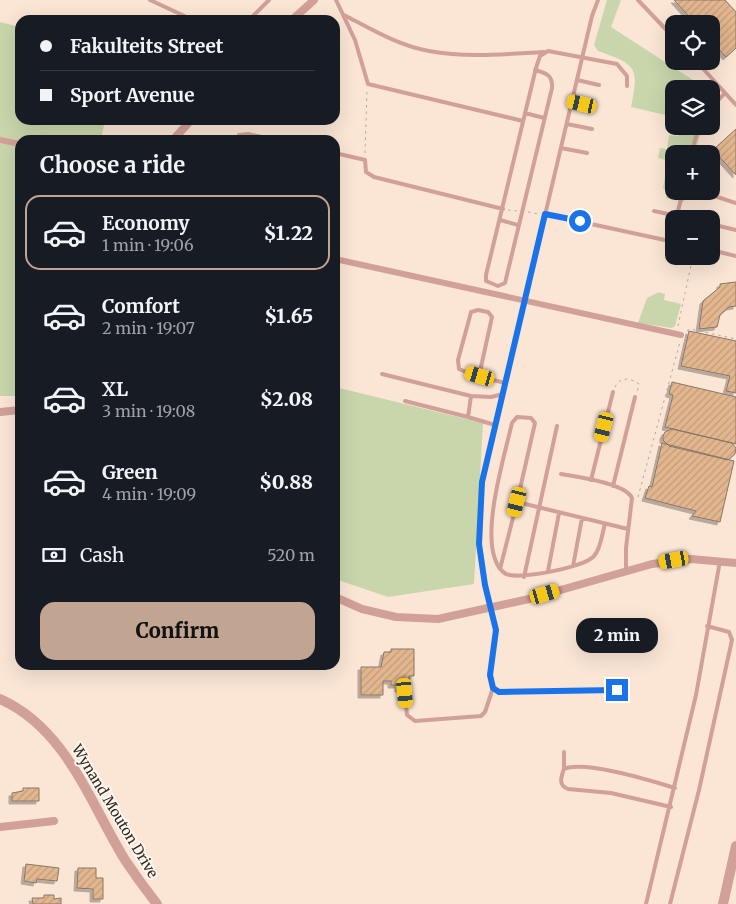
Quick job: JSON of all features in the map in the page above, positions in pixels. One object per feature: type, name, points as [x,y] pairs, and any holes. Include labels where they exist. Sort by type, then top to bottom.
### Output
[{"type":"street","points":[[298,15],[314,0]]},
{"type":"street","points":[[178,135],[186,125]]},
{"type":"street","points":[[0,140],[15,143]]},
{"type":"street","points":[[340,260],[679,334]]},
{"type":"street","points":[[0,412],[15,410]]},
{"type":"street","points":[[340,600],[362,609],[396,617],[422,619],[454,617],[674,560],[736,563]]},
{"type":"street","name":"Wynand Mouton Drive","points":[[0,698],[24,713],[41,728],[72,764],[126,861],[157,904]]},
{"type":"street","points":[[0,828],[54,821]]},
{"type":"street","points":[[722,904],[736,846]]},
{"type":"street","points":[[714,904],[729,870]]},
{"type":"lane","points":[[150,0],[182,15]]},
{"type":"lane","points":[[254,15],[269,0]]},
{"type":"lane","points":[[336,0],[355,40],[368,84],[523,120]]},
{"type":"lane","points":[[405,693],[407,715],[415,721],[481,716],[485,712],[493,688],[490,675],[496,630],[481,562],[480,519],[482,482],[582,56],[598,0]]},
{"type":"lane","points":[[638,0],[665,28]]},
{"type":"lane","points":[[344,15],[394,40],[428,51],[482,56],[544,52],[582,56],[617,64],[627,76],[627,86]]},
{"type":"lane","points":[[535,70],[546,73],[552,82],[505,283],[498,286],[488,283],[485,278],[535,70],[540,56],[544,52]]},
{"type":"lane","points":[[704,70],[736,105]]},
{"type":"lane","points":[[577,80],[598,85]]},
{"type":"lane","points":[[720,98],[725,93]]},
{"type":"lane","points":[[572,102],[592,107]]},
{"type":"lane","points":[[525,113],[544,118]]},
{"type":"lane","points":[[567,124],[592,129]]},
{"type":"lane","points":[[239,135],[253,135]]},
{"type":"lane","points":[[561,148],[587,153]]},
{"type":"lane","points":[[340,154],[365,160],[366,172],[374,177],[503,209]]},
{"type":"lane","points":[[720,198],[736,203]]},
{"type":"lane","points":[[654,211],[665,213]]},
{"type":"lane","points":[[545,214],[665,240]]},
{"type":"lane","points":[[500,220],[518,225]]},
{"type":"lane","points":[[720,226],[736,230]]},
{"type":"lane","points":[[720,252],[736,256]]},
{"type":"lane","points":[[480,376],[492,317],[488,312],[478,310],[471,312],[458,366],[463,371],[505,384]]},
{"type":"lane","points":[[382,374],[471,396],[503,394]]},
{"type":"lane","points":[[591,480],[613,392]]},
{"type":"lane","points":[[468,417],[471,396]]},
{"type":"lane","points":[[613,486],[635,397]]},
{"type":"lane","points":[[405,401],[496,425]]},
{"type":"lane","points":[[500,569],[535,423],[531,418],[517,416],[512,423],[493,511],[491,542],[495,560],[500,569],[507,574],[524,577],[573,566],[590,560],[595,556],[605,524]]},
{"type":"lane","points":[[524,577],[556,426]]},
{"type":"lane","points":[[561,474],[613,486],[630,494],[632,498],[626,571]]},
{"type":"lane","points":[[517,502],[628,530]]},
{"type":"lane","points":[[548,571],[560,513]]},
{"type":"lane","points":[[573,566],[582,518]]},
{"type":"lane","points":[[646,904],[671,807],[701,671],[707,626],[720,561]]},
{"type":"lane","points":[[670,904],[732,640],[729,632],[707,626]]},
{"type":"lane","points":[[493,688],[499,692],[617,690]]},
{"type":"lane","points":[[564,752],[564,769],[561,782],[568,789],[611,793],[671,807]]},
{"type":"lane","points":[[564,769],[582,767],[622,773],[675,788]]},
{"type":"path","points":[[365,160],[368,84]]},
{"type":"path","points":[[630,514],[640,494],[679,334],[691,265]]},
{"type":"path","points":[[679,334],[690,329],[736,339]]},
{"type":"path","points":[[613,392],[617,382],[624,379],[639,384],[635,397]]},
{"type":"green space","points":[[607,0],[621,0],[611,27],[665,62],[665,70],[678,70],[693,80],[665,80],[665,115],[631,107],[635,83],[632,69],[621,60],[598,51],[594,45]]},
{"type":"green space","points":[[0,22],[15,26],[15,125],[104,125],[102,135],[15,135],[15,396],[0,396]]},
{"type":"green space","points":[[669,135],[700,135],[697,145],[668,145]]},
{"type":"green space","points":[[660,148],[665,149],[665,160],[658,158]]},
{"type":"green space","points":[[659,292],[665,294],[664,300],[681,304],[675,326],[672,328],[638,323],[647,298]]},
{"type":"green space","points":[[340,388],[483,423],[474,584],[388,597],[340,581]]},
{"type":"building","points":[[674,0],[725,0],[736,12],[736,48],[726,57],[720,51],[720,15],[688,15]]},
{"type":"building","points":[[736,129],[736,175],[720,158],[720,145],[718,145]]},
{"type":"building","points":[[736,282],[736,306],[729,307],[720,315],[717,327],[699,329],[703,301],[720,287],[720,284]]},
{"type":"building","points":[[689,331],[736,341],[736,393],[726,391],[730,376],[681,366]]},
{"type":"building","points":[[672,382],[736,397],[736,444],[665,427],[673,395],[669,394]]},
{"type":"building","points":[[672,429],[732,443],[736,448],[735,454],[728,460],[669,446],[663,440],[663,436],[665,432]]},
{"type":"building","points":[[662,443],[734,461],[720,522],[692,516],[696,511],[645,498],[649,486],[652,487]]},
{"type":"building","points":[[391,649],[414,649],[414,676],[409,676],[409,689],[398,689],[398,685],[391,685],[391,681],[383,681],[383,695],[361,695],[361,667],[381,667],[384,652],[391,652]]},
{"type":"building","points":[[23,788],[39,788],[39,801],[12,801],[12,793],[23,791]]},
{"type":"building","points":[[26,864],[59,868],[57,881],[37,879],[36,883],[24,881]]},
{"type":"building","points":[[78,868],[96,868],[96,878],[103,878],[103,899],[93,899],[93,889],[77,888]]},
{"type":"building","points":[[44,895],[54,895],[54,899],[61,898],[61,904],[33,904],[32,898],[44,898]]},
{"type":"route","points":[[580,221],[545,214],[482,482],[479,544],[485,585],[496,630],[490,675],[493,688],[499,692],[617,690]]}]
